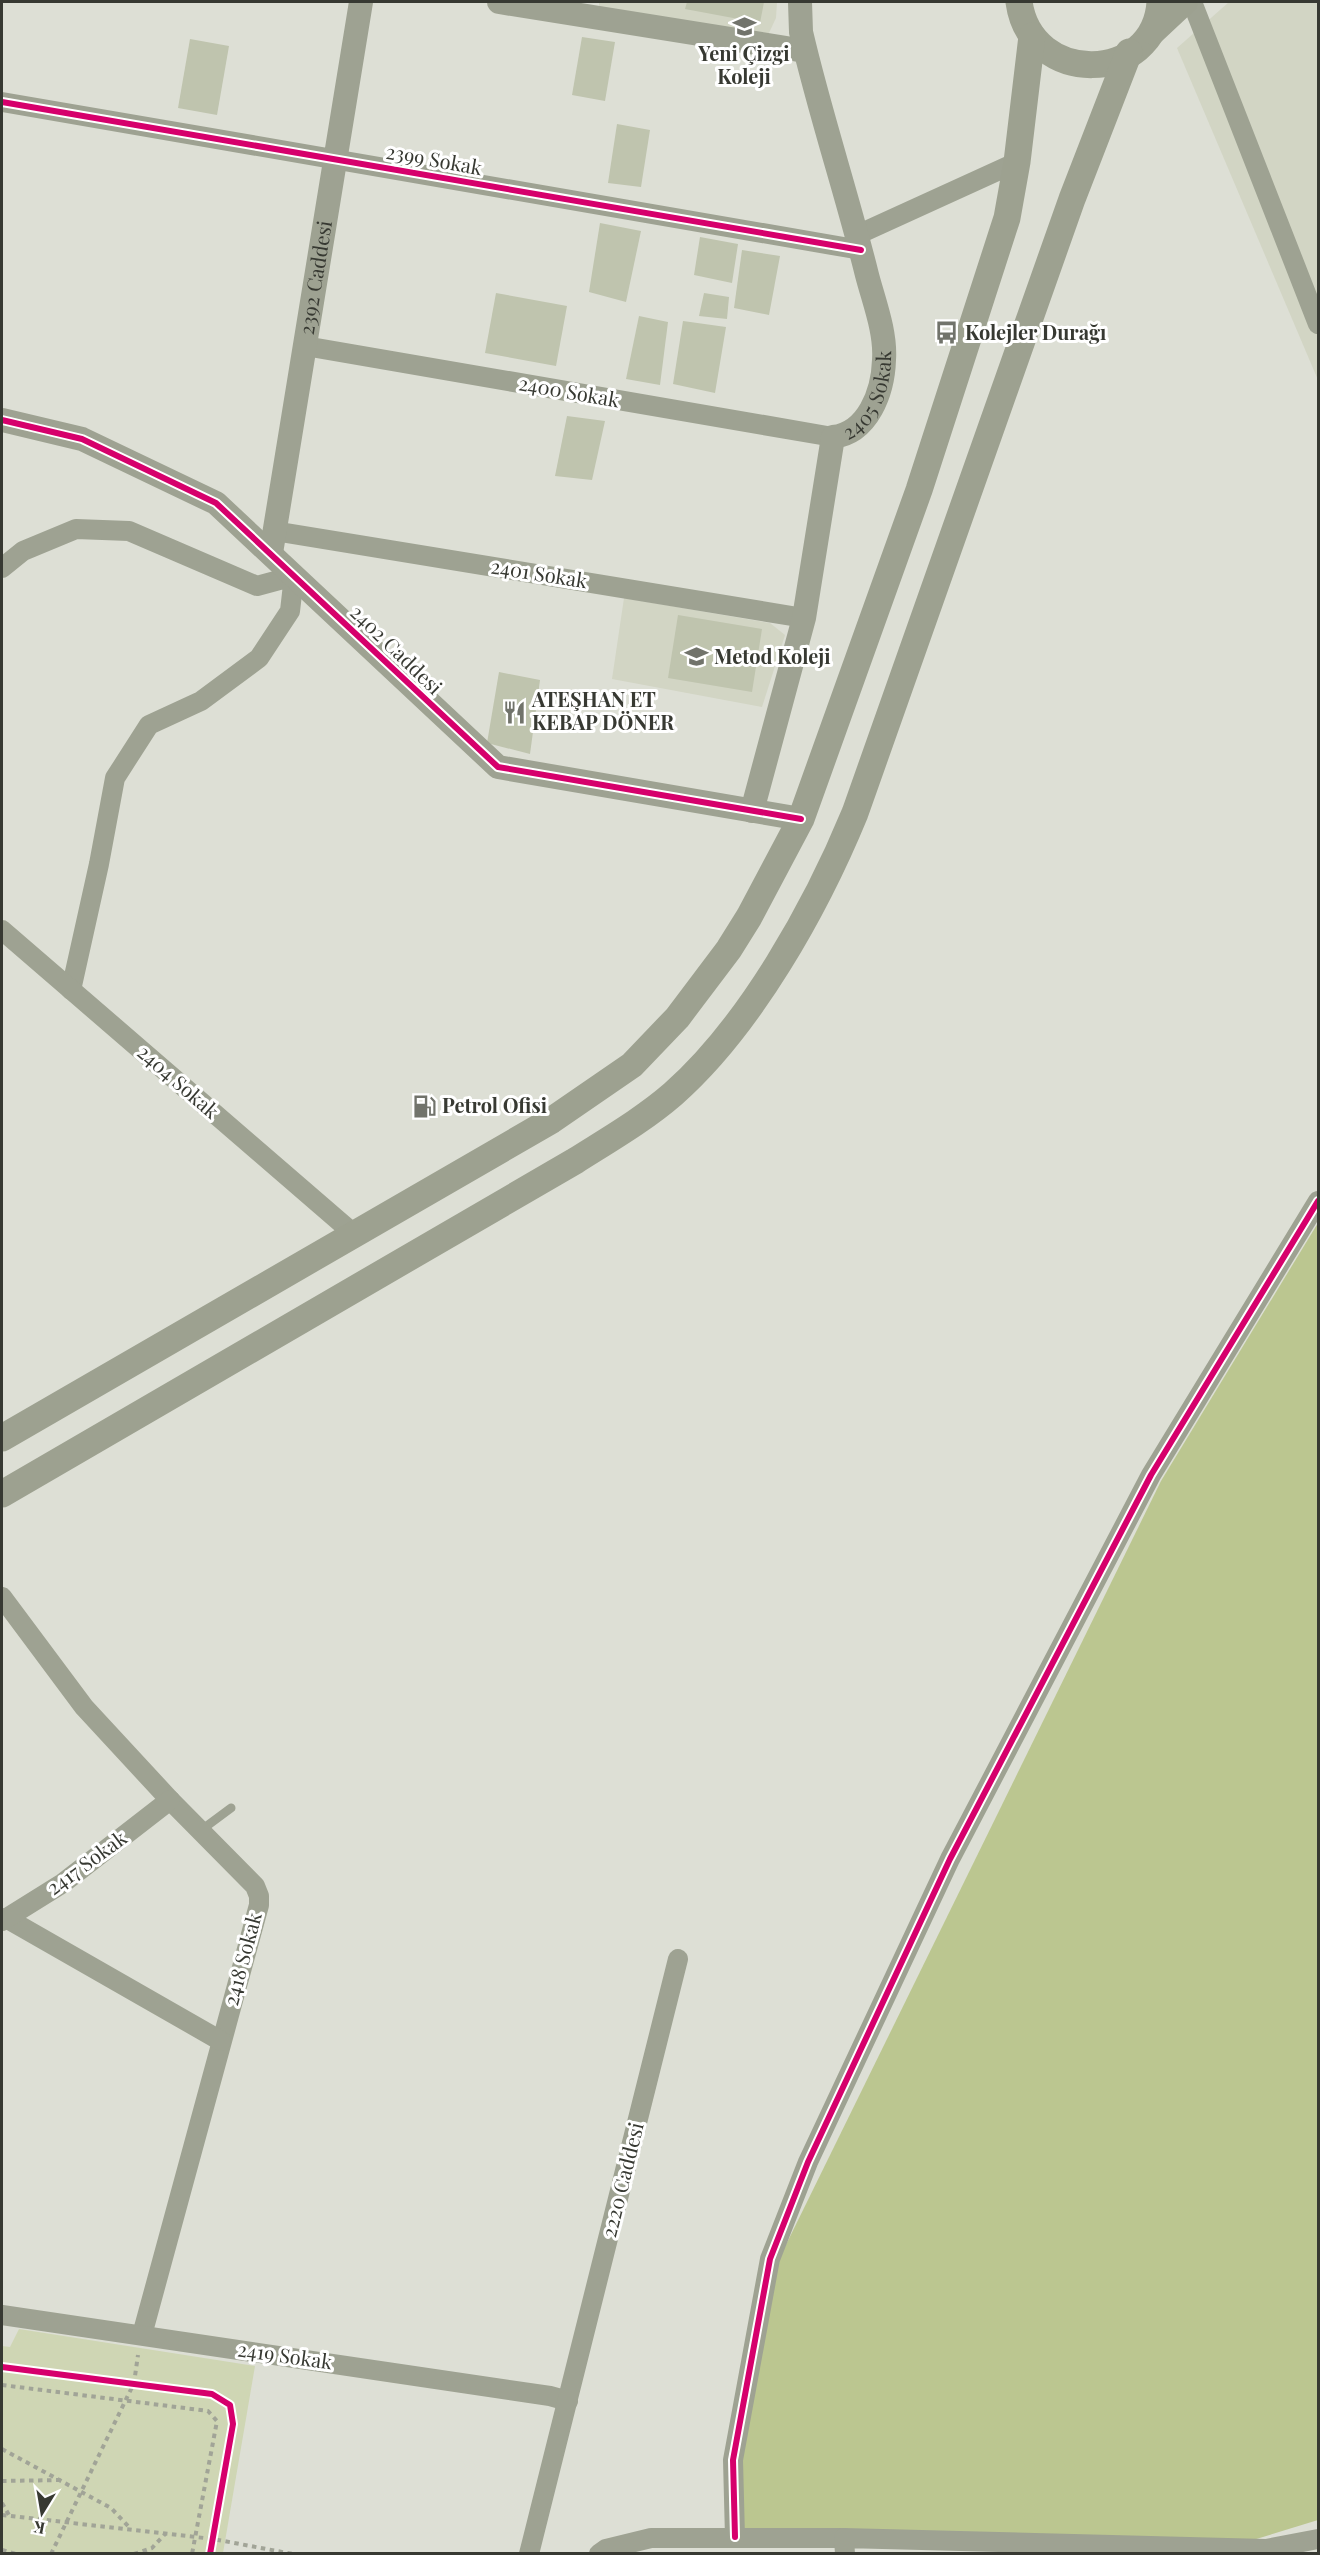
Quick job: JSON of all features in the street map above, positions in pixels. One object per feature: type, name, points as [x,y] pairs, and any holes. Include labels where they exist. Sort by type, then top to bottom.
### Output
[{"type":"main road","points":[[1019,2],[1021,16],[1032,36],[1046,51],[1063,61],[1082,65],[1102,65],[1121,58],[1184,2]]},
{"type":"main road","points":[[2,1494],[612,1137],[648,1114],[673,1093],[695,1073],[733,1028],[832,869],[855,813],[1072,199],[1137,45],[1151,30],[1160,2]]},
{"type":"main road","points":[[2,1438],[552,1120],[632,1065],[676,1018],[729,949],[769,883],[801,819],[919,490],[1007,218],[1017,162],[1032,36]]},
{"type":"street","name":"2392 Caddesi","points":[[273,542],[362,2]]},
{"type":"street","points":[[499,2],[805,51]]},
{"type":"street","name":"2405 Sokak","points":[[752,811],[804,618],[833,437],[853,432],[863,423],[872,408],[882,375],[884,340],[805,51],[801,32],[800,2]]},
{"type":"street","points":[[1192,2],[1318,324]]},
{"type":"street","name":"2399 Sokak","points":[[2,102],[335,160],[859,243]]},
{"type":"street","points":[[859,243],[1017,162]]},
{"type":"street","name":"2400 Sokak","points":[[305,346],[833,437]]},
{"type":"street","name":"2402 Caddesi","points":[[2,420],[82,439],[207,497],[273,542],[294,576],[498,767],[801,819]]},
{"type":"street","points":[[2,568],[23,551],[76,530],[129,531],[257,586],[294,576],[290,611],[259,658],[201,700],[150,725],[115,778],[99,864],[70,990]]},
{"type":"street","name":"2401 Sokak","points":[[273,542],[804,618]]},
{"type":"street","name":"2404 Sokak","points":[[2,930],[354,1234]]},
{"type":"street","points":[[735,2537],[733,2460],[770,2259],[808,2162],[950,1859],[1150,1475],[1318,1201]]},
{"type":"street","name":"2418 Sokak","points":[[2,1597],[84,1707],[170,1800],[255,1886],[259,1896],[259,1905],[142,2335]]},
{"type":"street","name":"2417 Sokak","points":[[4,1920],[63,1883],[170,1800]]},
{"type":"street","points":[[4,1920],[221,2041]]},
{"type":"street","name":"2220 Caddesi","points":[[529,2553],[678,1959]]},
{"type":"street","name":"2419 Sokak","points":[[2,2315],[550,2396],[568,2401]]},
{"type":"street","points":[[599,2553],[606,2549],[651,2538],[735,2537],[844,2546],[1266,2549],[1318,2539]]},
{"type":"lane","points":[[200,1831],[231,1808]]},
{"type":"path","points":[[51,2553],[134,2383],[142,2335]]},
{"type":"path","points":[[124,2382],[145,2385]]},
{"type":"path","points":[[2,2385],[208,2411],[217,2421],[192,2553]]},
{"type":"path","points":[[2,2449],[111,2508],[132,2530]]},
{"type":"path","points":[[2,2481],[62,2481]]},
{"type":"path","points":[[2,2503],[9,2516]]},
{"type":"path","points":[[2,2515],[195,2537],[212,2543],[293,2553]]},
{"type":"path","points":[[212,2543],[215,2528]]},
{"type":"path","points":[[134,2553],[152,2548],[165,2534]]},
{"type":"path","points":[[2,2550],[16,2553]]},
{"type":"shaded area","name":"Yeni Çizgi Koleji","points":[[599,2],[777,2],[776,18],[768,35],[599,7]]},
{"type":"shaded area","points":[[1229,2],[1318,2],[1318,380],[1177,48]]},
{"type":"shaded area","name":"Metod Koleji","points":[[624,598],[770,623],[785,635],[762,707],[612,679]]},
{"type":"green space","points":[[1318,1223],[1318,2520],[1253,2540],[742,2529],[739,2460],[778,2261],[1161,1481]]},
{"type":"green space","points":[[19,2329],[255,2366],[223,2553],[2,2553],[2,2346],[10,2347]]},
{"type":"building","points":[[687,2],[764,2],[760,23],[685,9]]},
{"type":"building","points":[[582,37],[615,42],[605,101],[572,95]]},
{"type":"building","points":[[190,39],[229,46],[217,115],[178,108]]},
{"type":"building","points":[[617,124],[650,130],[641,187],[608,183]]},
{"type":"building","points":[[600,223],[641,231],[626,302],[589,292]]},
{"type":"building","points":[[700,237],[738,244],[732,283],[694,275]]},
{"type":"building","points":[[742,250],[780,256],[769,315],[734,308]]},
{"type":"building","points":[[496,293],[567,306],[556,366],[485,353]]},
{"type":"building","points":[[704,293],[729,297],[727,319],[699,316]]},
{"type":"building","points":[[639,316],[668,322],[660,385],[626,379]]},
{"type":"building","points":[[683,321],[726,327],[715,393],[673,384]]},
{"type":"building","points":[[567,416],[605,421],[592,480],[555,476]]},
{"type":"building","points":[[678,615],[762,629],[752,692],[668,678]]},
{"type":"building","name":"ATEŞHAN ET KEBAP DÖNER","points":[[499,672],[540,680],[530,754],[487,743]]},
{"type":"cycle path","points":[[2,102],[861,250]]},
{"type":"cycle path","points":[[2,420],[82,439],[216,503],[498,767],[801,819]]},
{"type":"cycle path","points":[[735,2537],[733,2460],[770,2259],[808,2162],[950,1859],[1151,1475],[1318,1201]]},
{"type":"cycle path","points":[[2,2367],[212,2394],[230,2405],[233,2424],[210,2554]]},
{"type":"place","name":"Yeni Çizgi Koleji","points":[[744,27]]},
{"type":"place","name":"Kolejler Durağı","points":[[947,333]]},
{"type":"place","name":"Metod Koleji","points":[[696,657]]},
{"type":"place","name":"ATEŞHAN ET KEBAP DÖNER","points":[[514,712]]},
{"type":"place","name":"Petrol Ofisi","points":[[424,1106]]}]
